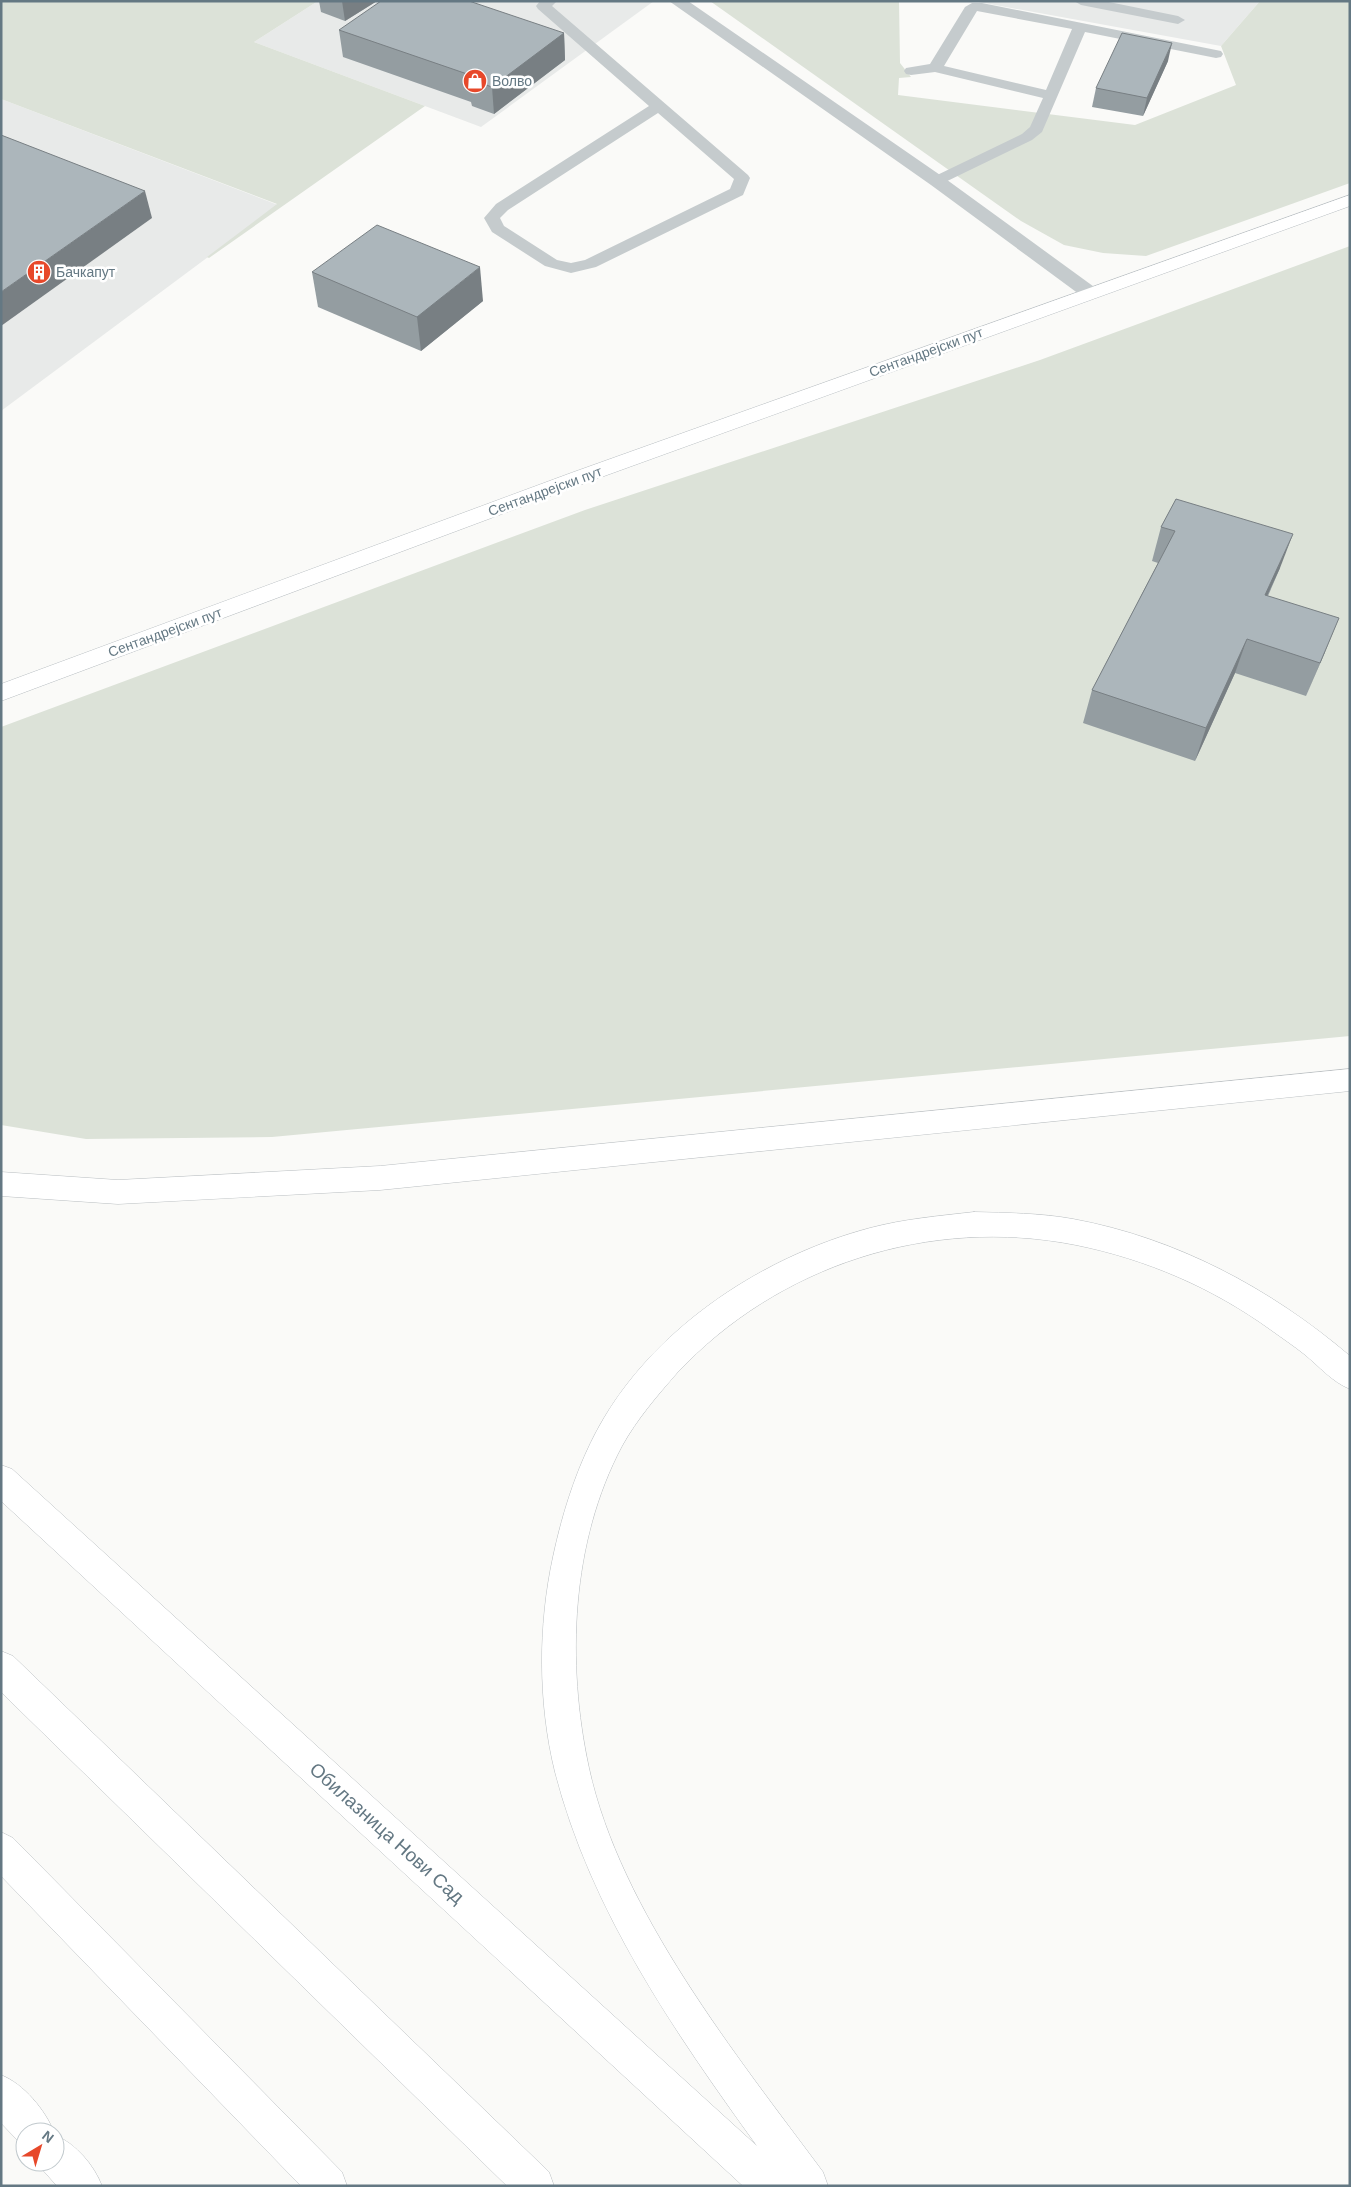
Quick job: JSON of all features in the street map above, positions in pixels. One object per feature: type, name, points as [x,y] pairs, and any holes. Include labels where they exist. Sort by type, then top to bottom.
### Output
[{"type":"main road","name":"Сентандрејски пут","points":[[1,693],[578,478],[1090,293],[1258,235],[1350,200]]},
{"type":"main road","points":[[1,1184],[118,1192],[380,1178],[1350,1080]]},
{"type":"main road","points":[[808,2186],[699,2032],[659,1971],[621,1899],[589,1829],[570,1764],[561,1706],[558,1655],[561,1599],[568,1556],[577,1516],[591,1482],[609,1439],[631,1404],[688,1338],[716,1315],[783,1273],[829,1253],[868,1240],[944,1226],[1028,1226],[1107,1240],[1188,1266],[1227,1285],[1263,1306],[1315,1344],[1350,1375]]},
{"type":"main road","name":"Обилазница Нови Сад","points":[[1,1480],[772,2186]]},
{"type":"main road","points":[[1,1668],[535,2186]]},
{"type":"main road","points":[[1,1850],[328,2186]]},
{"type":"main road","points":[[1,2094],[26,2122]]},
{"type":"main road","points":[[65,2165],[83,2186]]},
{"type":"street","points":[[677,1],[937,181],[1090,293]]},
{"type":"lane","points":[[550,1],[543,6],[659,106],[742,178],[737,192],[722,201],[590,264],[571,268],[551,263],[498,229],[492,218],[502,207],[659,106]]},
{"type":"lane","points":[[1081,1],[1178,20]]},
{"type":"lane","points":[[935,68],[972,7],[982,7],[1216,54]]},
{"type":"lane","points":[[937,181],[1027,137],[1037,129],[1080,27]]},
{"type":"lane","points":[[911,71],[935,68],[1052,96]]},
{"type":"shaded area","points":[[1,1],[318,1],[254,42],[425,106],[209,258],[207,257],[277,204],[1,99]]},
{"type":"shaded area","points":[[318,1],[654,1],[481,127],[254,42]]},
{"type":"shaded area","points":[[710,1],[899,1],[900,63],[911,77],[899,78],[898,95],[1135,125],[1236,85],[1221,46],[1260,1],[1350,1],[1350,183],[1146,256],[1103,253],[1064,245],[1021,221]]},
{"type":"shaded area","points":[[973,1],[1260,1],[1221,46]]},
{"type":"shaded area","points":[[1,99],[278,205],[1,411]]},
{"type":"shaded area","points":[[1350,246],[1350,1036],[272,1137],[86,1139],[1,1125],[1,727],[585,510],[1040,360]]},
{"type":"building","points":[[381,1],[469,1],[564,33],[492,87],[469,79],[473,76],[339,30]]},
{"type":"building","points":[[1122,33],[1172,43],[1147,98],[1096,88]]},
{"type":"building","name":"Бачкапут","points":[[1,135],[145,191],[1,292]]},
{"type":"building","points":[[377,225],[480,267],[417,317],[312,272]]},
{"type":"building","points":[[1176,499],[1293,534],[1265,595],[1339,618],[1320,663],[1247,639],[1206,728],[1092,690],[1175,531],[1161,527]]},
{"type":"place","name":"Волво","points":[[475,81]]},
{"type":"place","name":"Бачкапут","points":[[39,272]]}]
